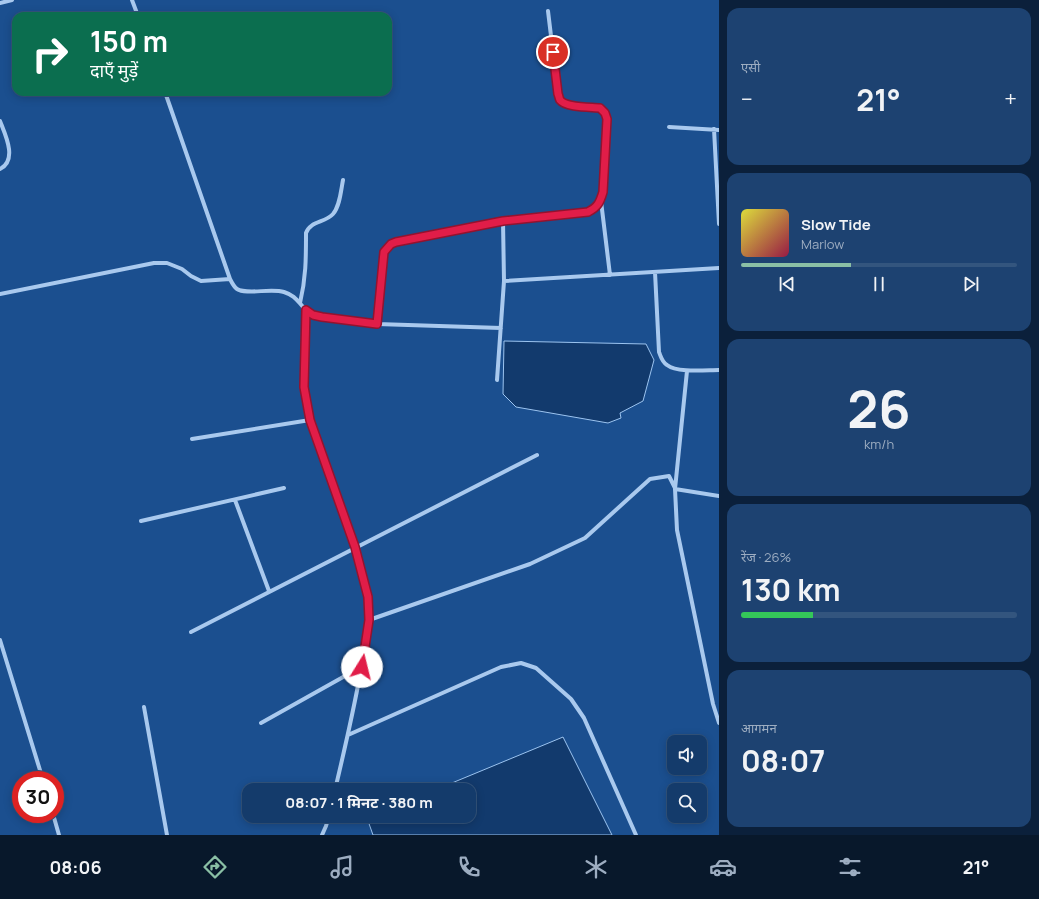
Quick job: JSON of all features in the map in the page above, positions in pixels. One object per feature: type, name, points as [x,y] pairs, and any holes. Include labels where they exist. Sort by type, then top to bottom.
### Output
[{"type":"street","points":[[0,3],[12,0]]},
{"type":"street","points":[[132,0],[136,12]]},
{"type":"street","points":[[548,11],[560,100],[570,105],[600,108],[605,113],[607,119],[603,192],[601,201],[610,275]]},
{"type":"street","points":[[166,96],[230,279],[238,290],[273,290],[283,292],[294,296],[306,310],[313,315],[322,317],[377,324],[501,328]]},
{"type":"street","points":[[0,121],[9,146],[8,159],[3,168],[0,169]]},
{"type":"street","points":[[669,127],[717,130],[719,224]]},
{"type":"street","points":[[300,303],[305,282],[307,229],[312,224],[334,214],[337,208],[343,180]]},
{"type":"street","points":[[377,324],[384,252],[391,244],[503,221],[588,212],[596,208],[601,201]]},
{"type":"street","points":[[497,380],[504,281],[503,221]]},
{"type":"street","points":[[0,294],[154,263],[167,263],[182,269],[201,281],[230,279]]},
{"type":"street","points":[[504,281],[719,268]]},
{"type":"street","points":[[655,272],[659,352],[662,361],[668,366],[688,371],[719,370]]},
{"type":"street","points":[[306,310],[304,387],[310,420],[355,547],[368,597],[369,620],[362,667],[337,783]]},
{"type":"street","points":[[688,371],[675,489],[677,530],[713,704],[719,723]]},
{"type":"street","points":[[192,439],[310,420]]},
{"type":"street","points":[[191,632],[537,455]]},
{"type":"street","points":[[369,620],[530,564],[585,538],[650,479],[669,476],[675,489]]},
{"type":"street","points":[[141,522],[284,488]]},
{"type":"street","points":[[675,489],[719,496]]},
{"type":"street","points":[[235,500],[269,591]]},
{"type":"street","points":[[0,640],[39,771]]},
{"type":"street","points":[[348,735],[501,667],[521,663],[536,668],[571,699],[584,718],[636,835]]},
{"type":"street","points":[[261,723],[362,667]]},
{"type":"street","points":[[144,707],[167,835]]},
{"type":"street","points":[[56,823],[59,835]]},
{"type":"street","points":[[322,835],[327,823]]},
{"type":"water","points":[[504,341],[646,344],[654,360],[643,401],[620,413],[621,418],[608,423],[516,407],[503,394]]},
{"type":"water","points":[[563,737],[612,835],[373,835],[369,823],[476,823],[476,783],[452,783]]},
{"type":"route","points":[[362,667],[369,620],[368,597],[355,547],[310,420],[304,387],[306,310],[313,315],[322,317],[377,324],[384,252],[391,244],[503,221],[588,212],[596,208],[601,201],[603,192],[607,119],[605,113],[600,108],[570,105],[560,100],[553,52]]}]
